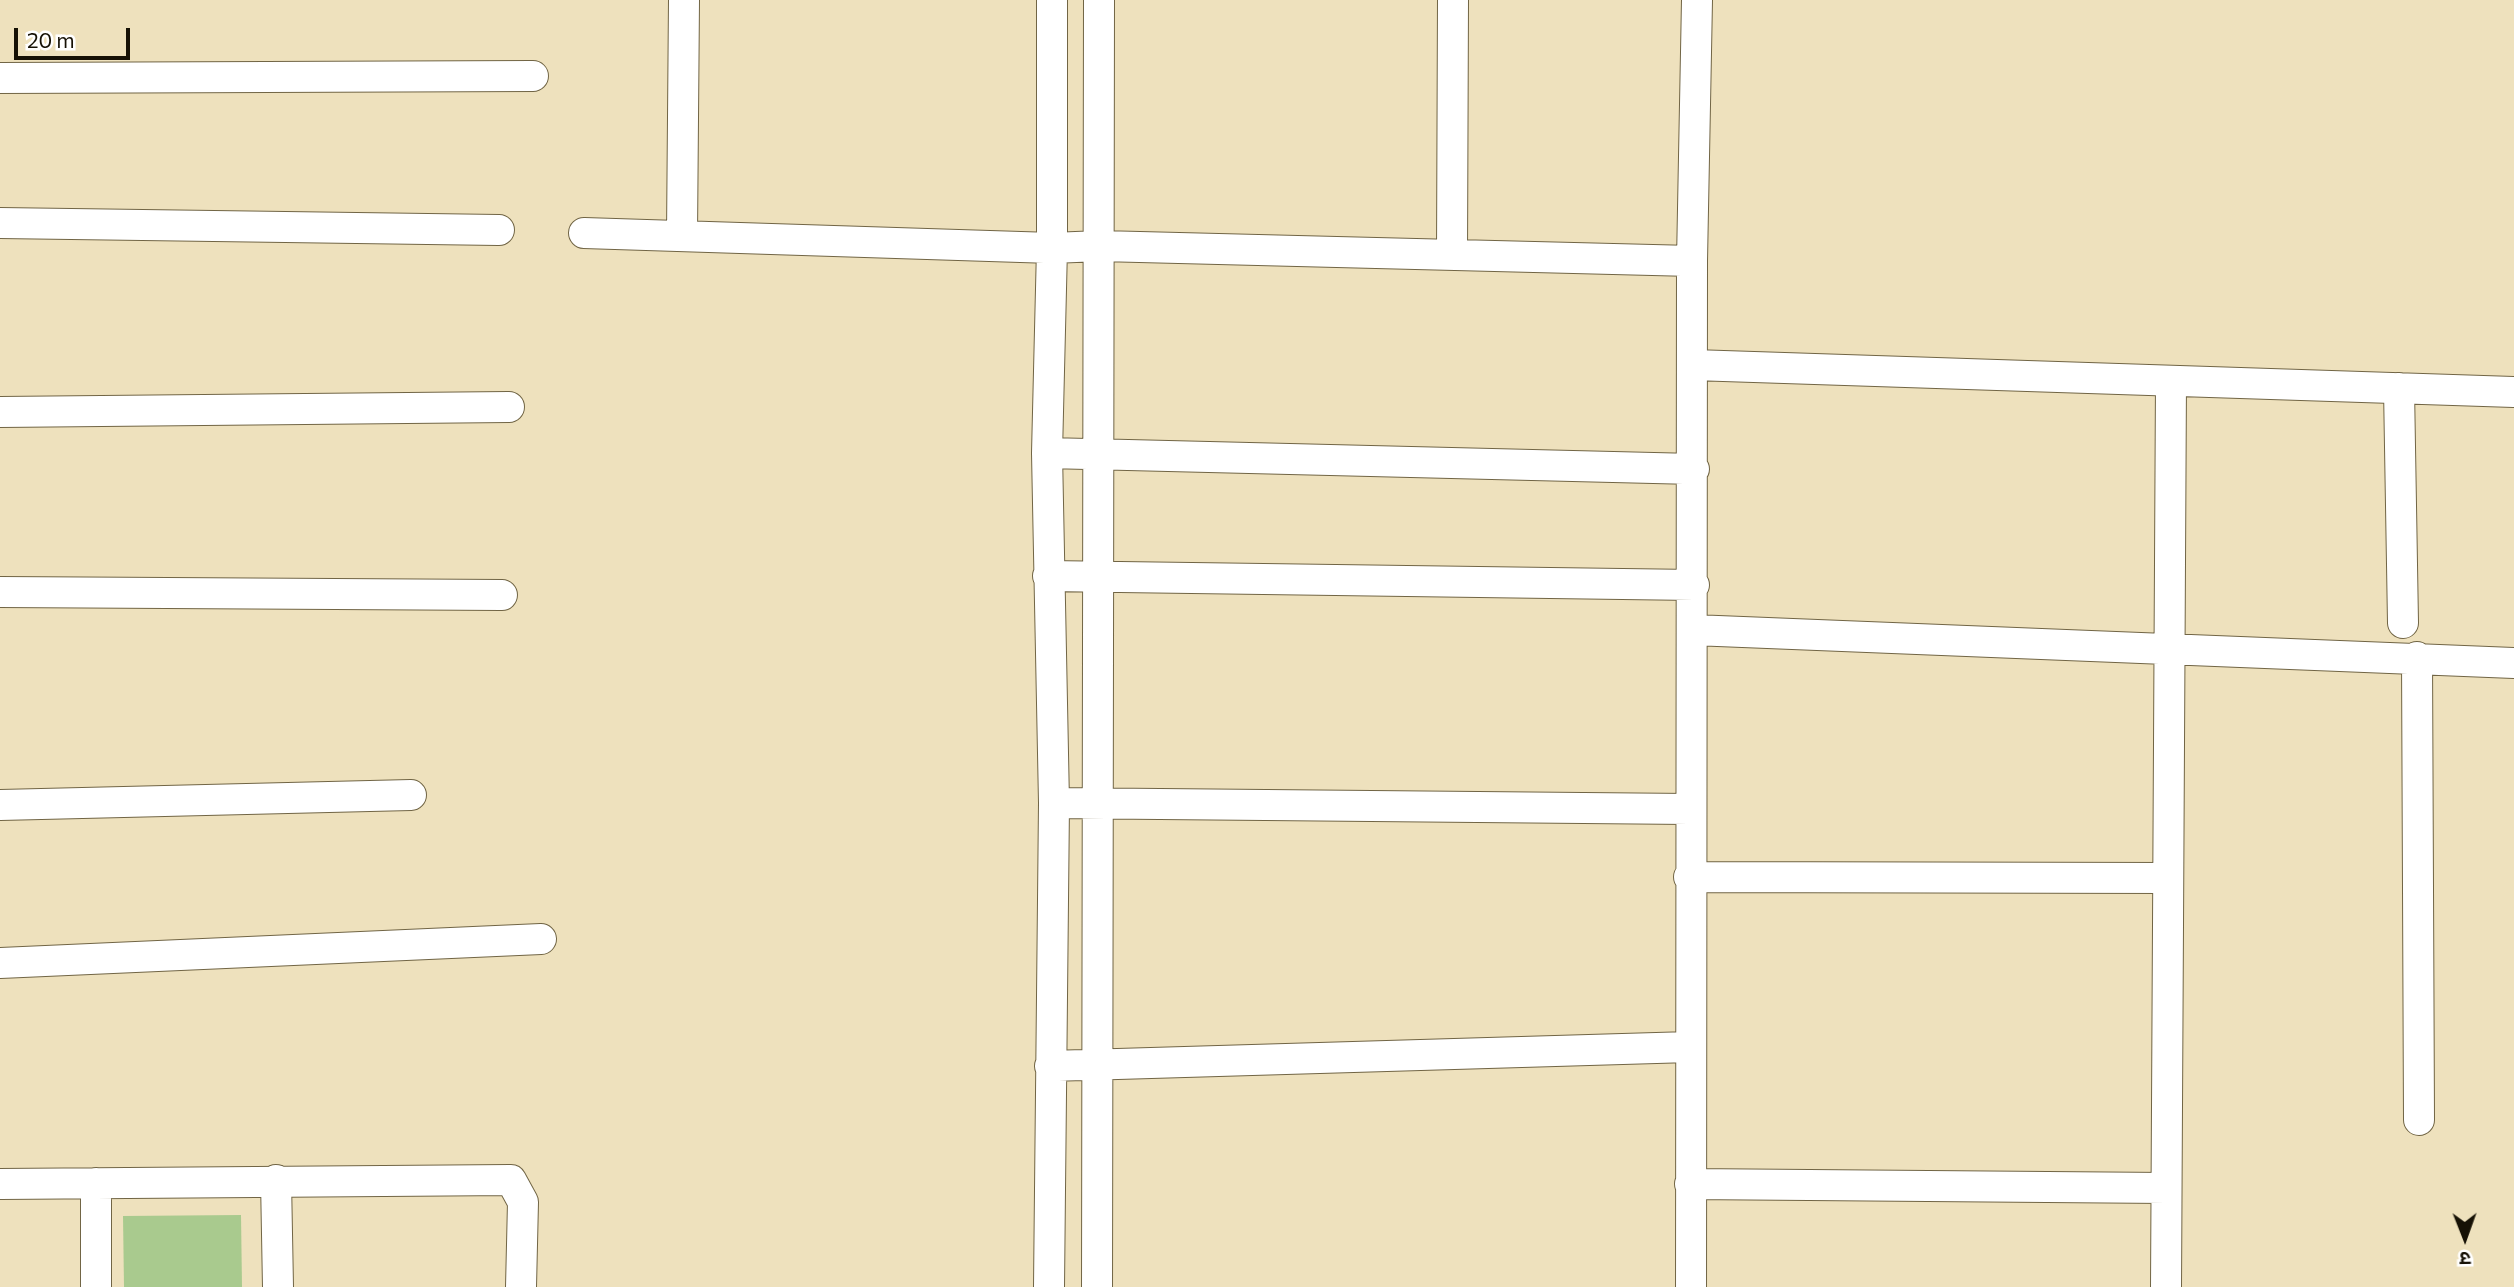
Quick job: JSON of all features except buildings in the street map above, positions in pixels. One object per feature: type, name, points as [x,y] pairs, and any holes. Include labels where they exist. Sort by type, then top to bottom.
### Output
[{"type":"street","points":[[682,235],[684,0]]},
{"type":"street","points":[[1049,1287],[1054,803],[1047,453],[1052,248],[1052,0]]},
{"type":"street","points":[[1097,1287],[1096,578],[1100,246],[1099,0]]},
{"type":"street","points":[[1452,255],[1453,0]]},
{"type":"street","points":[[1691,1287],[1689,809],[1694,585],[1692,261],[1697,0]]},
{"type":"street","points":[[0,78],[533,76]]},
{"type":"street","points":[[0,223],[499,230]]},
{"type":"street","points":[[584,233],[1052,248],[1100,246],[1692,261]]},
{"type":"street","points":[[1693,365],[2514,392]]},
{"type":"street","points":[[2166,1287],[2171,382]]},
{"type":"street","points":[[2399,388],[2403,623]]},
{"type":"street","points":[[0,412],[509,407]]},
{"type":"street","points":[[1047,453],[1694,469]]},
{"type":"street","points":[[1048,576],[1694,585]]},
{"type":"street","points":[[0,592],[502,595]]},
{"type":"street","points":[[1693,630],[2169,647],[2514,663]]},
{"type":"street","points":[[2417,657],[2419,1120]]},
{"type":"street","points":[[0,805],[411,795]]},
{"type":"street","points":[[1054,803],[1689,809]]},
{"type":"street","points":[[1689,877],[2168,878]]},
{"type":"street","points":[[0,963],[541,939]]},
{"type":"street","points":[[1050,1066],[1690,1048]]},
{"type":"street","points":[[276,1180],[278,1287]]},
{"type":"street","points":[[0,1184],[511,1180],[523,1202],[521,1287]]},
{"type":"street","points":[[96,1183],[96,1287]]},
{"type":"street","points":[[1690,1184],[2166,1188]]},
{"type":"green space","points":[[241,1215],[242,1287],[124,1287],[123,1216]]}]
